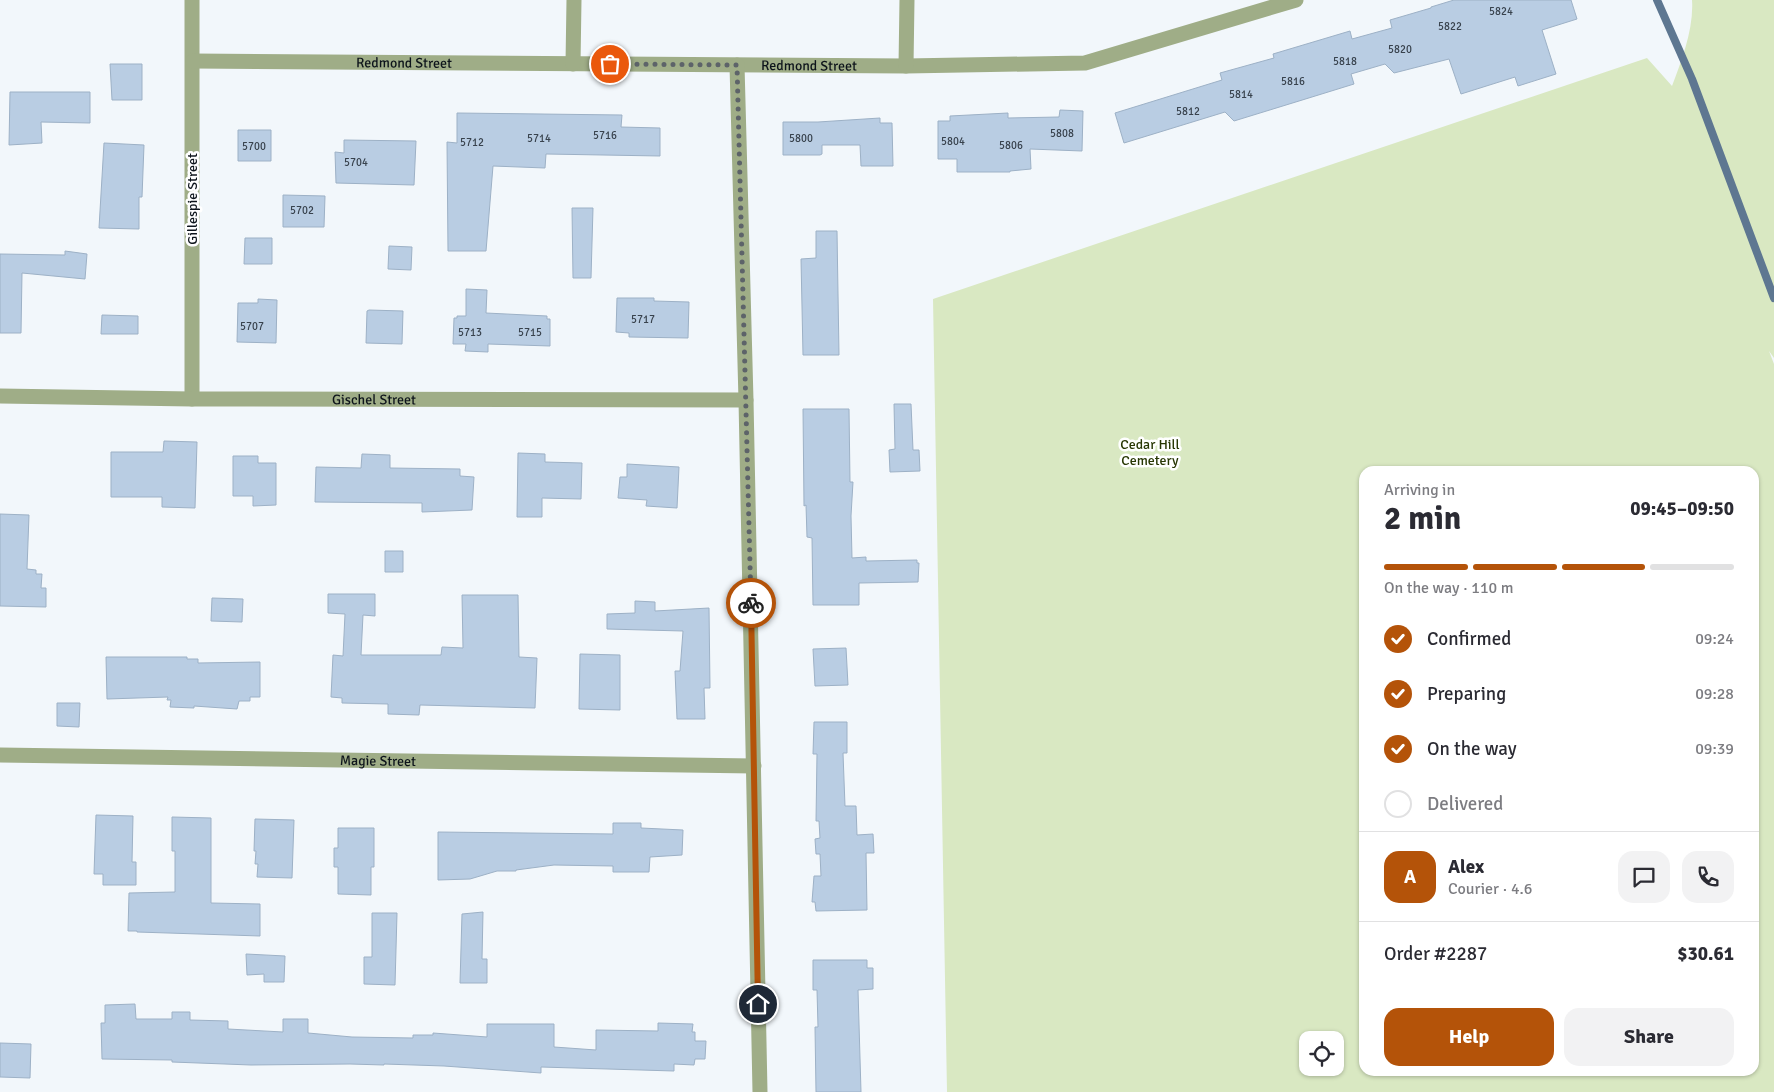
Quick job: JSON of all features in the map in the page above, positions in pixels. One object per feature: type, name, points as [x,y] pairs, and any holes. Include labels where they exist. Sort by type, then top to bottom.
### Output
[{"type":"street","name":"Gillespie Street","points":[[192,0],[192,399]]},
{"type":"street","points":[[573,64],[574,0]]},
{"type":"street","points":[[906,0],[906,66]]},
{"type":"street","name":"Redmond Street","points":[[192,61],[906,66],[1085,63],[1296,0]]},
{"type":"street","points":[[737,65],[760,1092]]},
{"type":"street","name":"Gischel Street","points":[[0,396],[192,399],[746,400]]},
{"type":"street","name":"Magie Street","points":[[0,755],[754,766]]},
{"type":"green space","name":"Cedar Hill Cemetery","points":[[1692,0],[1774,0],[1774,358],[1769,351],[1774,364],[1774,1092],[947,1092],[933,299],[1647,58],[1672,86],[1691,22]]},
{"type":"building","points":[[1454,0],[1571,0],[1577,19],[1542,30],[1556,74],[1518,86],[1515,77],[1461,94],[1449,59],[1394,73],[1385,64],[1351,74],[1354,84],[1234,121],[1225,112],[1124,143],[1115,113],[1222,80],[1220,73],[1274,58],[1273,54],[1350,31],[1352,39],[1392,28],[1390,20]]},
{"type":"building","points":[[110,64],[142,64],[142,100],[112,100]]},
{"type":"building","points":[[10,92],[90,92],[90,123],[41,122],[42,143],[9,145]]},
{"type":"building","points":[[1060,110],[1083,111],[1082,151],[1030,149],[1031,169],[1010,172],[957,172],[957,159],[938,159],[938,121],[950,121],[950,116],[1008,113],[1008,118],[1059,117]]},
{"type":"building","points":[[457,113],[622,115],[621,127],[660,128],[660,156],[546,154],[545,168],[493,166],[486,251],[448,251],[447,142],[457,143]]},
{"type":"building","points":[[880,118],[880,123],[892,123],[893,166],[861,166],[860,145],[822,145],[822,154],[820,155],[783,155],[783,122]]},
{"type":"building","points":[[238,130],[271,130],[271,161],[238,161]]},
{"type":"building","points":[[344,140],[416,141],[414,185],[336,183],[335,152],[344,153]]},
{"type":"building","points":[[104,143],[144,145],[142,197],[139,197],[139,229],[99,228]]},
{"type":"building","points":[[283,195],[325,196],[324,227],[283,227]]},
{"type":"building","points":[[572,208],[593,208],[591,278],[573,278]]},
{"type":"building","points":[[816,231],[837,231],[839,355],[803,355],[801,259],[816,258]]},
{"type":"building","points":[[245,238],[272,238],[272,264],[244,264]]},
{"type":"building","points":[[389,246],[412,247],[411,270],[388,269]]},
{"type":"building","points":[[65,251],[87,254],[85,279],[22,273],[21,333],[0,333],[0,254],[65,255]]},
{"type":"building","points":[[466,289],[487,290],[486,313],[547,316],[547,319],[550,319],[550,346],[488,344],[488,352],[465,351],[466,344],[453,344],[454,318],[466,316]]},
{"type":"building","points":[[617,298],[654,298],[654,301],[689,302],[688,338],[629,337],[629,333],[616,332]]},
{"type":"building","points":[[258,299],[277,300],[276,343],[237,342],[238,303],[258,303]]},
{"type":"building","points":[[367,311],[403,311],[402,344],[366,343]]},
{"type":"building","points":[[102,315],[138,316],[138,334],[101,334]]},
{"type":"building","points":[[894,404],[911,404],[913,450],[919,450],[920,471],[890,472],[889,450],[895,449]]},
{"type":"building","points":[[803,409],[849,409],[850,482],[853,482],[851,516],[852,558],[866,557],[866,561],[917,560],[917,563],[919,563],[918,582],[859,583],[859,605],[813,605],[812,538],[807,537],[806,505],[804,506]]},
{"type":"building","points":[[164,441],[197,442],[195,508],[162,507],[162,497],[111,497],[111,452],[163,452]]},
{"type":"building","points":[[518,453],[545,454],[545,462],[582,463],[581,499],[542,498],[542,517],[517,517]]},
{"type":"building","points":[[362,454],[390,455],[390,468],[460,469],[460,476],[474,477],[472,510],[422,512],[422,503],[315,502],[316,467],[361,468]]},
{"type":"building","points":[[233,456],[258,456],[258,463],[276,463],[276,505],[253,506],[253,496],[233,496]]},
{"type":"building","points":[[627,464],[679,467],[677,508],[646,506],[647,500],[618,498],[620,477],[627,477]]},
{"type":"building","points":[[0,514],[29,515],[27,569],[36,570],[36,574],[42,574],[41,588],[46,588],[46,607],[0,606]]},
{"type":"building","points":[[385,551],[403,551],[403,572],[385,572]]},
{"type":"building","points":[[328,594],[375,594],[375,616],[363,615],[361,655],[441,655],[442,647],[463,648],[462,595],[518,595],[519,657],[537,658],[535,708],[420,705],[419,715],[388,714],[388,704],[342,703],[342,698],[331,697],[333,655],[343,656],[345,614],[328,613]]},
{"type":"building","points":[[212,598],[243,599],[242,622],[211,621]]},
{"type":"building","points":[[635,601],[655,602],[655,611],[709,608],[710,688],[704,688],[705,719],[677,719],[675,671],[680,671],[683,631],[607,629],[607,614],[635,613]]},
{"type":"building","points":[[846,648],[848,685],[815,686],[813,649]]},
{"type":"building","points":[[580,654],[620,655],[620,710],[579,709]]},
{"type":"building","points":[[106,657],[187,657],[187,659],[198,659],[198,663],[260,662],[260,697],[250,697],[250,701],[239,701],[237,709],[194,706],[194,708],[170,707],[171,700],[167,700],[168,697],[107,699]]},
{"type":"building","points":[[57,703],[80,703],[79,727],[57,726]]},
{"type":"building","points":[[814,722],[847,722],[847,753],[843,753],[845,806],[856,806],[857,835],[873,834],[874,853],[866,853],[867,910],[816,911],[815,902],[812,902],[814,876],[821,876],[820,854],[816,854],[815,839],[820,838],[819,821],[816,821],[817,754],[813,754]]},
{"type":"building","points":[[96,815],[133,816],[132,862],[136,862],[136,885],[103,885],[103,874],[94,874]]},
{"type":"building","points":[[172,817],[211,818],[211,903],[260,904],[260,936],[128,931],[129,893],[175,892],[175,851],[172,851]]},
{"type":"building","points":[[255,819],[294,820],[292,878],[257,877],[258,864],[255,864],[256,851],[254,851]]},
{"type":"building","points":[[613,823],[641,823],[641,828],[683,830],[682,855],[650,857],[649,872],[613,872],[613,866],[554,865],[516,871],[497,871],[470,879],[438,880],[438,832],[613,834]]},
{"type":"building","points":[[338,828],[374,828],[374,867],[371,867],[371,895],[338,894],[338,867],[334,867],[334,848],[338,848]]},
{"type":"building","points":[[483,912],[482,959],[487,959],[487,983],[460,983],[462,914]]},
{"type":"building","points":[[372,913],[397,913],[395,985],[364,984],[364,957],[372,957]]},
{"type":"building","points":[[246,954],[285,956],[284,982],[264,982],[264,974],[247,975]]},
{"type":"building","points":[[813,960],[867,960],[867,968],[873,968],[873,989],[858,990],[861,1092],[816,1092],[815,1027],[818,1027],[817,990],[813,990]]},
{"type":"building","points":[[135,1004],[136,1019],[172,1019],[172,1012],[190,1012],[190,1020],[228,1021],[228,1029],[283,1032],[283,1019],[308,1019],[308,1033],[352,1037],[413,1038],[413,1035],[433,1035],[433,1033],[487,1037],[487,1024],[554,1024],[554,1047],[596,1050],[596,1030],[658,1031],[658,1023],[693,1024],[692,1032],[695,1032],[695,1041],[706,1041],[705,1059],[695,1059],[694,1065],[674,1064],[674,1071],[541,1067],[541,1073],[384,1064],[251,1065],[172,1062],[172,1060],[102,1059],[101,1023],[105,1023],[105,1005]]},
{"type":"building","points":[[0,1043],[31,1044],[30,1078],[0,1077]]},
{"type":"waterway","points":[[1657,0],[1692,79],[1774,298]]},
{"type":"way so far","points":[[610,64],[737,65],[751,603]]},
{"type":"route","points":[[751,603],[758,1004]]}]
